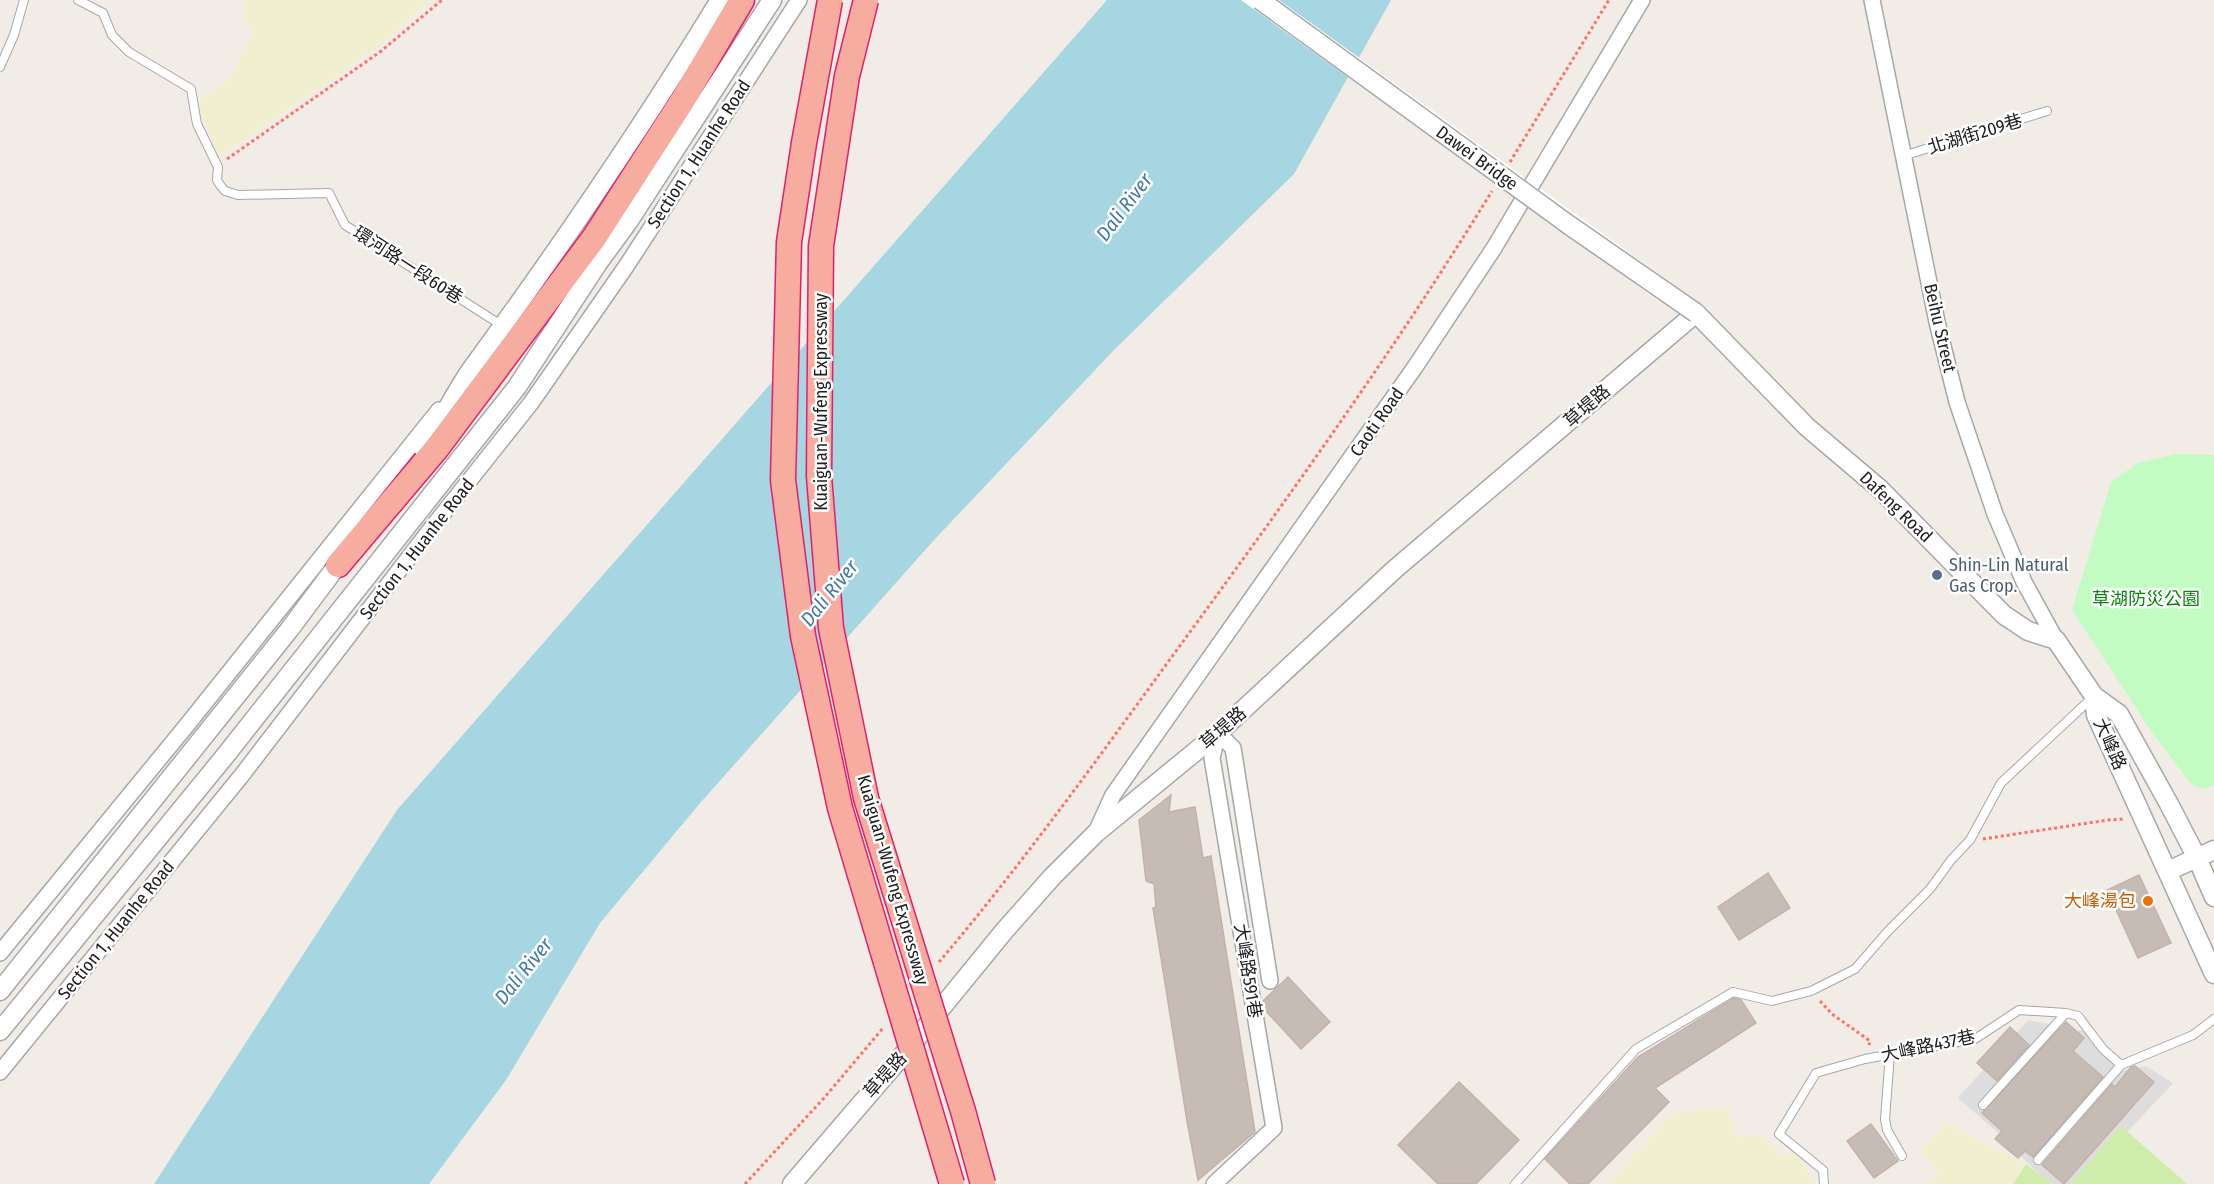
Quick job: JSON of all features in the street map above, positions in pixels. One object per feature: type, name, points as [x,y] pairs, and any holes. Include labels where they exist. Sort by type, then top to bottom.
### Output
[{"type":"highway","points":[[338,565],[437,448],[594,238],[681,103],[742,0]]},
{"type":"highway","name":"Kuaiguan-Wufeng Expressway","points":[[830,0],[804,142],[789,242],[783,480],[803,636],[840,808],[952,1184]]},
{"type":"highway","name":"Kuaiguan-Wufeng Expressway","points":[[866,0],[847,76],[821,246],[819,476],[831,628],[866,798],[963,1111],[983,1184]]},
{"type":"street","points":[[0,953],[187,725],[464,380],[665,90],[720,0]]},
{"type":"street","name":"Section 1, Huanhe Road","points":[[0,1030],[225,756],[517,387],[598,263],[628,222],[772,0]]},
{"type":"street","name":"Section 1, Huanhe Road","points":[[0,1072],[242,774],[531,403],[627,265],[799,0]]},
{"type":"street","name":"Dawei Bridge","points":[[1260,0],[1569,225],[1696,313]]},
{"type":"street","name":"Caoti Road","points":[[1096,833],[1113,795],[1416,368],[1494,249],[1642,0]]},
{"type":"street","name":"Beihu Street","points":[[1872,0],[1937,322],[1957,402],[1995,514],[2024,582],[2056,640]]},
{"type":"street","name":"Dafeng Road","points":[[1696,313],[1807,427],[1880,489],[2004,615],[2028,631],[2056,640]]},
{"type":"street","name":"草堤路","points":[[792,1184],[907,1050],[1013,921],[1096,833],[1218,733],[1395,569],[1696,313]]},
{"type":"street","points":[[0,991],[223,714],[338,565],[386,491],[434,433],[464,380]]},
{"type":"street","points":[[2056,640],[2094,696]]},
{"type":"street","name":"大峰路","points":[[2094,696],[2096,715],[2214,974]]},
{"type":"street","name":"大峰路","points":[[2094,696],[2119,714],[2197,858],[2214,897]]},
{"type":"street","points":[[1218,733],[1233,748],[1270,981]]},
{"type":"street","name":"大峰路591巷","points":[[1214,1184],[1274,1128],[1212,758],[1218,733]]},
{"type":"street","points":[[2168,871],[2214,850]]},
{"type":"street","points":[[937,1013],[988,1184]]},
{"type":"street","points":[[907,1050],[947,1184]]},
{"type":"lane","points":[[0,67],[14,35],[24,0]]},
{"type":"lane","name":"環河路一段60巷","points":[[78,0],[103,13],[112,35],[129,52],[191,89],[197,124],[218,167],[217,180],[220,186],[231,194],[329,193],[345,225],[503,326]]},
{"type":"lane","name":"北湖街209巷","points":[[1904,156],[2047,111]]},
{"type":"lane","points":[[1515,1184],[1636,1049],[1733,992],[1772,1001],[1811,991],[1855,969],[1930,890],[1951,860],[1970,840],[2001,783],[2094,696]]},
{"type":"lane","name":"大峰路437巷","points":[[1824,1184],[1823,1170],[1779,1134],[1816,1073],[1865,1059],[1975,1039],[2019,1010],[2066,1013]]},
{"type":"lane","points":[[1983,1105],[2066,1013],[2078,1016],[2103,1049],[2121,1065]]},
{"type":"lane","points":[[2038,1160],[2121,1065],[2193,1035],[2214,1019]]},
{"type":"lane","points":[[1890,1054],[1885,1119],[1887,1130],[1902,1156]]},
{"type":"path","points":[[218,167],[229,156],[380,52],[442,0]]},
{"type":"path","points":[[1506,169],[1610,0]]},
{"type":"path","points":[[936,965],[1026,854],[1251,548],[1385,358],[1494,189]]},
{"type":"path","points":[[1970,840],[2001,838],[2108,820],[2145,819]]},
{"type":"path","points":[[1811,991],[1832,1014],[1870,1041],[1865,1059]]},
{"type":"path","points":[[745,1184],[824,1098],[891,1018]]},
{"type":"shaded area","points":[[2028,1020],[2084,1031],[2121,1071],[2146,1066],[2173,1083],[2079,1184],[2049,1184],[1995,1130],[1958,1098]]},
{"type":"green space","points":[[246,0],[430,0],[380,45],[219,157],[199,110],[201,99],[228,82],[253,31],[243,21]]},
{"type":"green space","name":"草湖防災公園","points":[[2177,454],[2214,455],[2214,785],[2204,789],[2192,785],[2153,734],[2072,610],[2111,482],[2138,463]]},
{"type":"green space","points":[[1729,1107],[1735,1137],[1763,1135],[1782,1156],[1796,1153],[1813,1184],[1607,1184],[1673,1113]]},
{"type":"green space","points":[[1945,1122],[2026,1164],[2013,1184],[1924,1184],[1941,1173],[1920,1151]]},
{"type":"green space","points":[[2121,1126],[2187,1184],[2070,1184]]},
{"type":"green space","points":[[2026,1164],[2053,1184],[2013,1184]]},
{"type":"water","name":"Dali River","points":[[1107,0],[1391,0],[1294,174],[1114,350],[934,540],[701,802],[600,923],[506,1080],[429,1184],[154,1184],[397,810]]},
{"type":"pier","points":[[1241,0],[1279,0],[1674,285],[1660,302]]},
{"type":"building","points":[[1171,795],[1169,812],[1195,807],[1203,858],[1211,856],[1255,1132],[1198,1180],[1153,908],[1156,907],[1154,884],[1146,881],[1139,820]]},
{"type":"building","points":[[1768,873],[1790,908],[1739,940],[1718,907]]},
{"type":"building","points":[[2139,875],[2171,943],[2138,958],[2107,890]]},
{"type":"building","points":[[1288,977],[1330,1022],[1301,1049],[1264,1009],[1263,1001]]},
{"type":"building","points":[[1734,998],[1741,1000],[1756,1023],[1655,1088],[1669,1102],[1588,1184],[1570,1184],[1545,1159],[1638,1057]]},
{"type":"building","points":[[2066,1022],[2084,1038],[2073,1051],[2103,1077],[2033,1157],[2025,1151],[2018,1158],[1995,1139],[2002,1131],[1982,1113]]},
{"type":"building","points":[[2010,1027],[2029,1045],[1997,1081],[1977,1063]]},
{"type":"building","points":[[2135,1066],[2154,1082],[2064,1184],[2042,1165],[2112,1084],[2115,1087],[2131,1067]]},
{"type":"building","points":[[1459,1082],[1519,1140],[1476,1184],[1438,1184],[1398,1145]]},
{"type":"building","points":[[1871,1124],[1898,1161],[1874,1178],[1847,1141]]},
{"type":"place","name":"Shin-Lin Natural Gas Crop.","points":[[1937,575]]},
{"type":"place","name":"大峰湯包","points":[[2148,901]]}]
